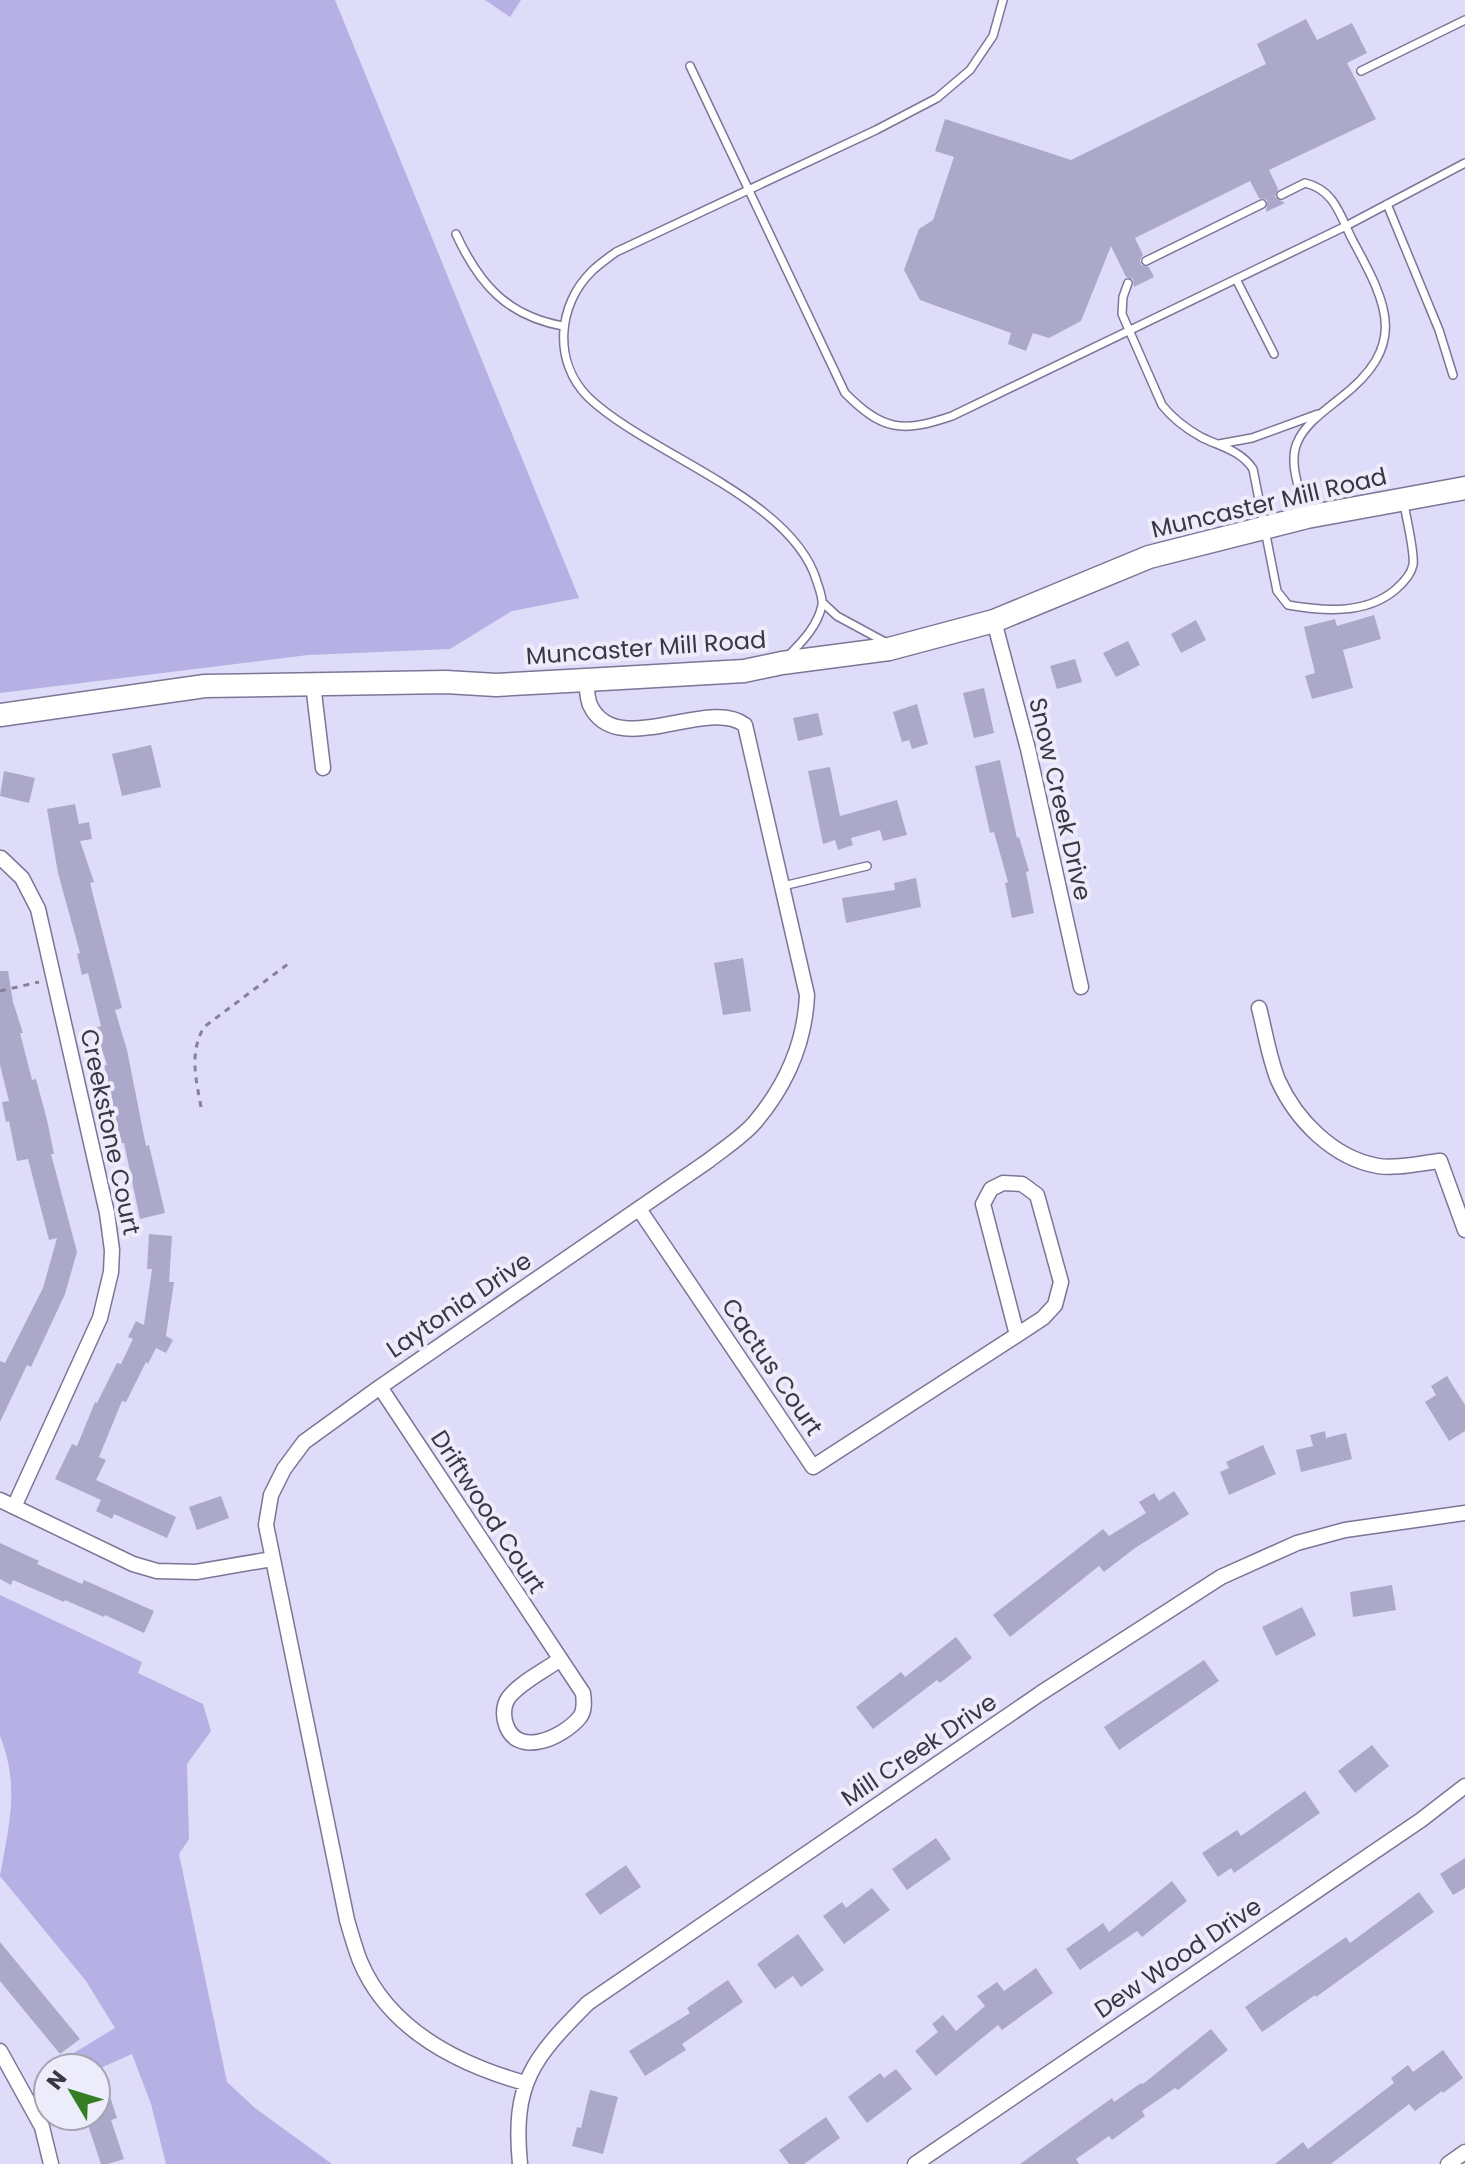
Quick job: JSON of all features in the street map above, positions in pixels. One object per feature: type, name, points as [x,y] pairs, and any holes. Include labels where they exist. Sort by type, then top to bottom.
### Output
[{"type":"main road","name":"Muncaster Mill Road","points":[[0,715],[205,686],[446,682],[496,685],[744,671],[898,646],[994,621],[1149,557],[1307,517],[1465,488]]},
{"type":"street","name":"Snow Creek Drive","points":[[994,621],[1028,749],[1081,987]]},
{"type":"street","name":"Laytonia Drive","points":[[525,2083],[470,2065],[434,2047],[379,1995],[361,1963],[347,1920],[266,1525],[271,1495],[284,1469],[304,1442],[689,1175],[755,1123],[783,1081],[802,1039],[807,995],[745,725],[737,718],[721,717],[618,728],[602,720],[590,704],[586,680]]},
{"type":"street","points":[[313,684],[323,768]]},
{"type":"street","name":"Creekstone Court","points":[[1,858],[22,878],[38,909],[107,1213],[112,1250],[111,1272],[100,1318],[7,1504]]},
{"type":"street","points":[[1259,1008],[1277,1077],[1291,1106],[1330,1145],[1351,1158],[1380,1167],[1440,1161],[1465,1230]]},
{"type":"street","name":"Cactus Court","points":[[639,1209],[813,1467],[1017,1335],[1043,1318],[1055,1305],[1061,1282],[1037,1195],[1022,1184],[1003,1183],[991,1189],[983,1204],[985,1222],[1017,1335]]},
{"type":"street","name":"Driftwood Court","points":[[380,1387],[583,1693],[585,1704],[580,1717],[553,1737],[527,1744],[517,1739],[506,1726],[504,1712],[507,1700],[559,1660]]},
{"type":"street","points":[[7,1504],[133,1564],[157,1571],[196,1572],[272,1559]]},
{"type":"street","name":"Mill Creek Drive","points":[[520,2164],[517,2128],[525,2083],[549,2042],[588,2003],[1041,1693],[1221,1577],[1297,1543],[1345,1530],[1465,1513]]},
{"type":"street","name":"Dew Wood Drive","points":[[915,2164],[1421,1820],[1465,1786]]},
{"type":"street","points":[[0,2051],[42,2127],[51,2164]]},
{"type":"street","points":[[1448,2164],[1465,2152]]},
{"type":"lane","points":[[898,646],[876,639],[837,616],[823,603],[815,576],[801,549],[771,519],[717,480],[628,426],[588,396],[570,370],[562,346],[563,326],[579,287],[616,252],[876,130],[937,98],[970,70],[985,48],[993,36],[1003,0]]},
{"type":"lane","points":[[1361,71],[1465,20]]},
{"type":"lane","points":[[690,66],[845,393],[867,415],[894,425],[917,427],[952,416],[1346,226],[1465,163]]},
{"type":"lane","points":[[1281,195],[1305,183],[1328,193],[1378,287],[1387,321],[1383,347],[1371,369],[1320,413],[1297,442],[1294,459],[1307,517]]},
{"type":"lane","points":[[1146,261],[1262,204]]},
{"type":"lane","points":[[1387,204],[1439,330],[1453,375]]},
{"type":"lane","points":[[456,234],[470,264],[485,284],[513,307],[539,322],[563,326]]},
{"type":"lane","points":[[1236,279],[1274,354]]},
{"type":"lane","points":[[1128,283],[1122,314],[1162,405],[1186,428],[1244,456],[1253,469],[1277,591],[1288,605],[1333,611],[1370,605],[1386,598],[1405,582],[1413,565],[1404,497]]},
{"type":"lane","points":[[1217,444],[1252,438],[1320,413]]},
{"type":"lane","points":[[782,663],[809,636],[823,603]]},
{"type":"lane","points":[[783,886],[867,866]]},
{"type":"path","points":[[201,1107],[194,1054],[197,1038],[204,1027],[292,961]]},
{"type":"path","points":[[0,991],[54,978]]},
{"type":"shaded area","points":[[0,0],[335,0],[579,598],[512,611],[450,649],[308,655],[0,693]]},
{"type":"shaded area","points":[[485,0],[521,0],[510,17]]},
{"type":"shaded area","points":[[0,1595],[142,1662],[138,1673],[203,1704],[211,1731],[187,1764],[189,1839],[179,1854],[227,2082],[255,2108],[332,2164],[166,2164],[151,2104],[132,2054],[112,2063],[112,2052],[75,2052],[115,2028],[86,1981],[0,1876],[11,1789],[10,1772],[0,1736]]},
{"type":"building","points":[[1306,19],[1317,40],[1352,23],[1367,53],[1347,63],[1376,119],[1269,170],[1278,189],[1275,197],[1285,203],[1266,212],[1267,200],[1259,198],[1250,181],[1135,238],[1143,255],[1141,265],[1149,267],[1154,277],[1134,287],[1133,279],[1126,277],[1111,246],[1081,321],[1049,338],[1033,333],[1026,351],[1008,344],[1011,333],[920,300],[904,270],[919,229],[933,220],[954,157],[935,151],[945,119],[1071,160],[1266,64],[1257,44]]},
{"type":"building","points":[[1374,615],[1381,639],[1343,650],[1353,688],[1312,699],[1305,676],[1315,673],[1304,627],[1335,619],[1337,626]]},
{"type":"building","points":[[1196,620],[1206,640],[1181,653],[1171,634]]},
{"type":"building","points":[[1128,641],[1140,665],[1116,677],[1103,653]]},
{"type":"building","points":[[1075,659],[1082,682],[1057,689],[1050,666]]},
{"type":"building","points":[[984,688],[994,733],[974,738],[963,693]]},
{"type":"building","points":[[917,704],[928,744],[912,749],[909,740],[902,742],[893,712]]},
{"type":"building","points":[[818,713],[823,735],[798,741],[793,718]]},
{"type":"building","points":[[151,745],[161,787],[122,796],[112,754]]},
{"type":"building","points":[[1000,760],[1017,838],[1029,871],[1026,872],[1034,913],[1012,918],[1005,883],[1008,882],[994,832],[990,833],[975,766]]},
{"type":"building","points":[[830,767],[840,816],[897,800],[907,835],[883,841],[880,830],[851,838],[853,845],[838,850],[835,840],[823,844],[808,771]]},
{"type":"building","points":[[4,771],[35,778],[29,803],[0,796]]},
{"type":"building","points":[[75,804],[79,824],[89,822],[92,839],[80,841],[94,882],[90,883],[122,1008],[115,1010],[127,1050],[146,1146],[149,1145],[165,1213],[140,1219],[104,1065],[107,1065],[95,1028],[101,1026],[88,973],[82,975],[77,954],[80,953],[58,873],[47,809]]},
{"type":"building","points":[[916,878],[921,907],[846,923],[842,898],[895,890],[894,883]]},
{"type":"building","points":[[743,958],[751,1011],[723,1015],[714,963]]},
{"type":"building","points":[[0,971],[8,971],[13,1002],[23,1033],[20,1033],[32,1080],[36,1079],[47,1120],[54,1154],[51,1154],[77,1252],[65,1294],[31,1367],[27,1365],[0,1422],[0,1361],[5,1363],[43,1288],[57,1238],[49,1240],[28,1159],[17,1161],[9,1121],[6,1122],[2,1102],[9,1101],[0,1065]]},
{"type":"building","points":[[149,1234],[172,1236],[169,1282],[174,1282],[166,1336],[173,1340],[166,1353],[156,1348],[126,1402],[122,1401],[99,1457],[106,1460],[96,1480],[176,1517],[167,1538],[114,1514],[112,1519],[96,1511],[101,1500],[55,1479],[72,1444],[77,1446],[95,1402],[117,1363],[121,1364],[133,1339],[128,1337],[136,1321],[144,1325],[152,1269],[147,1269]]},
{"type":"building","points":[[1447,1376],[1465,1405],[1465,1431],[1449,1441],[1425,1402],[1436,1395],[1431,1386]]},
{"type":"building","points":[[1325,1431],[1326,1438],[1346,1433],[1352,1459],[1301,1472],[1296,1450],[1313,1446],[1310,1435]]},
{"type":"building","points":[[1263,1445],[1276,1474],[1229,1495],[1220,1472],[1229,1468],[1226,1462]]},
{"type":"building","points":[[1174,1491],[1189,1514],[1104,1572],[1099,1566],[1010,1637],[993,1615],[1103,1529],[1109,1536],[1146,1513],[1139,1502],[1154,1493],[1159,1501]]},
{"type":"building","points":[[221,1496],[229,1518],[197,1530],[189,1507]]},
{"type":"building","points":[[0,1543],[82,1584],[84,1580],[154,1611],[144,1633],[13,1580],[11,1585],[0,1579]]},
{"type":"building","points":[[1392,1585],[1396,1610],[1353,1617],[1350,1592]]},
{"type":"building","points":[[1302,1607],[1316,1635],[1276,1656],[1262,1627]]},
{"type":"building","points":[[956,1637],[972,1658],[940,1683],[937,1680],[873,1729],[856,1707],[901,1672],[905,1677]]},
{"type":"building","points":[[1204,1660],[1219,1681],[1119,1750],[1104,1727]]},
{"type":"building","points":[[1372,1745],[1389,1766],[1355,1793],[1338,1771]]},
{"type":"building","points":[[1305,1791],[1320,1813],[1234,1873],[1231,1868],[1218,1877],[1202,1853],[1237,1830],[1241,1836]]},
{"type":"building","points":[[936,1838],[951,1859],[907,1890],[892,1869]]},
{"type":"building","points":[[1465,1858],[1465,1888],[1453,1895],[1440,1874]]},
{"type":"building","points":[[626,1865],[641,1887],[600,1915],[585,1894]]},
{"type":"building","points":[[1172,1881],[1187,1901],[1142,1937],[1137,1931],[1080,1970],[1066,1949],[1103,1923],[1109,1932]]},
{"type":"building","points":[[872,1888],[890,1910],[844,1944],[823,1916],[842,1902],[846,1908]]},
{"type":"building","points":[[1419,1892],[1434,1912],[1262,2032],[1245,2007],[1346,1937],[1350,1943]]},
{"type":"building","points":[[798,1934],[824,1970],[801,1987],[793,1976],[775,1989],[757,1964]]},
{"type":"building","points":[[0,1942],[80,2039],[58,2052],[0,1981]]},
{"type":"building","points":[[1036,1968],[1053,1993],[1002,2030],[998,2025],[936,2076],[915,2051],[938,2032],[932,2024],[943,2015],[956,2031],[985,2006],[977,1996],[997,1982],[1004,1991]]},
{"type":"building","points":[[728,1980],[743,2002],[682,2044],[686,2050],[645,2076],[629,2051],[690,2013],[687,2008]]},
{"type":"building","points":[[1211,2029],[1228,2050],[1178,2090],[1175,2088],[1142,2111],[1145,2116],[1112,2140],[1109,2136],[1076,2159],[1079,2164],[1020,2164],[1112,2098],[1114,2102],[1143,2084]]},
{"type":"building","points":[[1443,2050],[1463,2078],[1443,2093],[1415,2111],[1409,2104],[1331,2164],[1275,2164],[1303,2142],[1308,2149],[1394,2083],[1391,2078],[1408,2065],[1413,2072]]},
{"type":"building","points":[[896,2069],[912,2089],[867,2123],[848,2097],[880,2073],[884,2078]]},
{"type":"building","points":[[590,2090],[618,2097],[603,2154],[572,2146],[577,2127],[581,2128]]},
{"type":"building","points":[[112,2102],[117,2118],[112,2120]]},
{"type":"building","points":[[826,2117],[840,2138],[804,2164],[789,2164],[779,2150]]},
{"type":"building","points":[[112,2123],[124,2159],[101,2164],[90,2132],[112,2132]]}]
